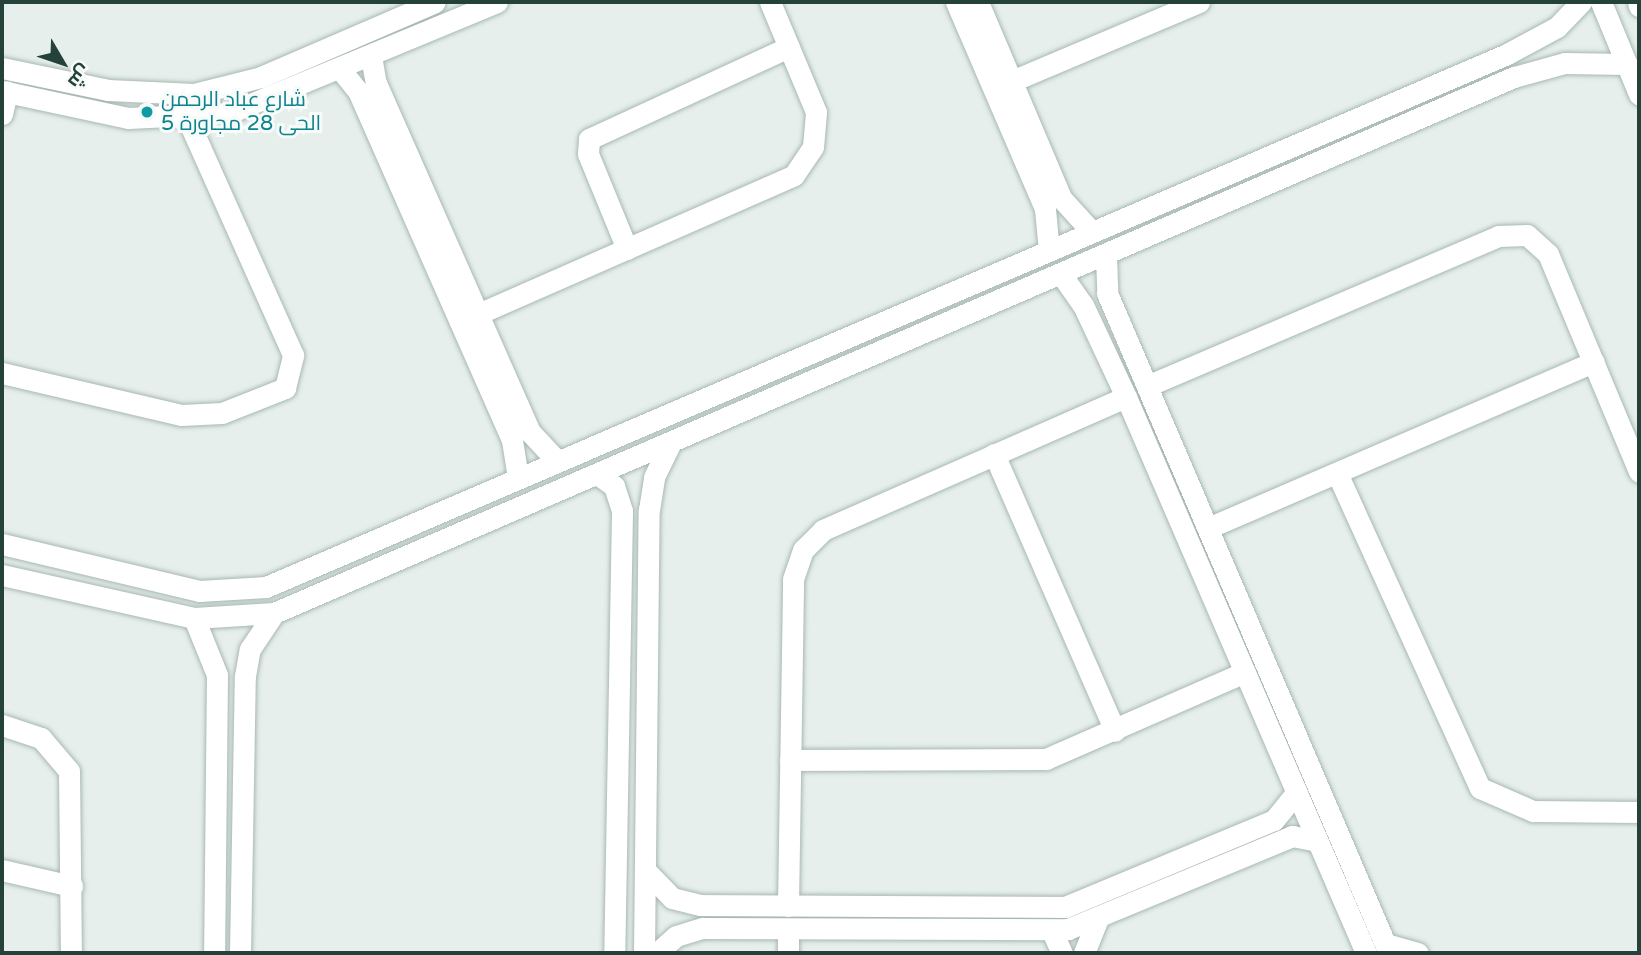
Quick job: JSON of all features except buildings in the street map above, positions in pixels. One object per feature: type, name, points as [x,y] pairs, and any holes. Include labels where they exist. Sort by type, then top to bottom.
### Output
[{"type":"street","points":[[2,68],[119,91],[194,94],[261,77],[435,2]]},
{"type":"street","points":[[2,114],[4,91],[128,118],[188,120],[254,104],[497,2]]},
{"type":"street","points":[[478,314],[777,184],[805,163],[813,147],[816,112],[770,2]]},
{"type":"street","points":[[956,2],[1045,209],[1048,251]]},
{"type":"street","points":[[978,2],[1062,198],[1091,232]]},
{"type":"street","points":[[1012,81],[1160,9],[1199,2]]},
{"type":"street","points":[[2,544],[199,591],[244,591],[518,478],[1507,54],[1557,27],[1581,2]]},
{"type":"street","points":[[1601,2],[1639,94]]},
{"type":"street","points":[[627,249],[588,154],[589,139],[789,47]]},
{"type":"street","points":[[371,56],[376,83],[530,432],[557,461]]},
{"type":"street","points":[[2,575],[194,618],[274,613],[1106,255],[1514,76],[1565,64],[1627,64]]},
{"type":"street","points":[[340,69],[358,92],[512,440],[518,478]]},
{"type":"street","points":[[2,373],[181,415],[242,408],[285,388],[293,355],[188,120]]},
{"type":"street","points":[[1147,386],[1512,232],[1527,235],[1548,254],[1639,472]]},
{"type":"street","points":[[1106,255],[1104,281],[1113,307],[1388,948],[1418,953]]},
{"type":"street","points":[[1060,274],[1090,318],[1126,397],[1366,953]]},
{"type":"street","points":[[1090,318],[1113,307]]},
{"type":"street","points":[[904,313],[916,337]]},
{"type":"street","points":[[1208,528],[1594,362]]},
{"type":"street","points":[[788,906],[793,579],[803,550],[823,530],[1126,397]]},
{"type":"street","points":[[643,953],[649,510],[654,477],[671,442]]},
{"type":"street","points":[[994,454],[1115,731]]},
{"type":"street","points":[[1337,473],[1480,788],[1523,810],[1639,812]]},
{"type":"street","points":[[597,474],[614,486],[622,511],[614,953]]},
{"type":"street","points":[[51,586],[58,558]]},
{"type":"street","points":[[240,953],[245,676],[250,649],[274,613]]},
{"type":"street","points":[[194,618],[212,650],[217,675],[214,953]]},
{"type":"street","points":[[790,760],[1035,761],[1115,731],[1245,673]]},
{"type":"street","points":[[2,725],[41,738],[69,771],[71,953]]},
{"type":"street","points":[[645,870],[660,890],[685,903],[788,906],[1075,905],[1274,820],[1297,792]]},
{"type":"street","points":[[657,953],[689,930],[1052,931],[1097,920],[1292,836],[1318,841]]},
{"type":"street","points":[[2,870],[72,886]]},
{"type":"street","points":[[1084,953],[1097,920]]},
{"type":"street","points":[[788,929],[788,953]]},
{"type":"street","points":[[1052,931],[1062,953]]},
{"type":"place","name":"شارع عباد الرحمن الحى 28 مجاورة 5","points":[[147,112]]}]
